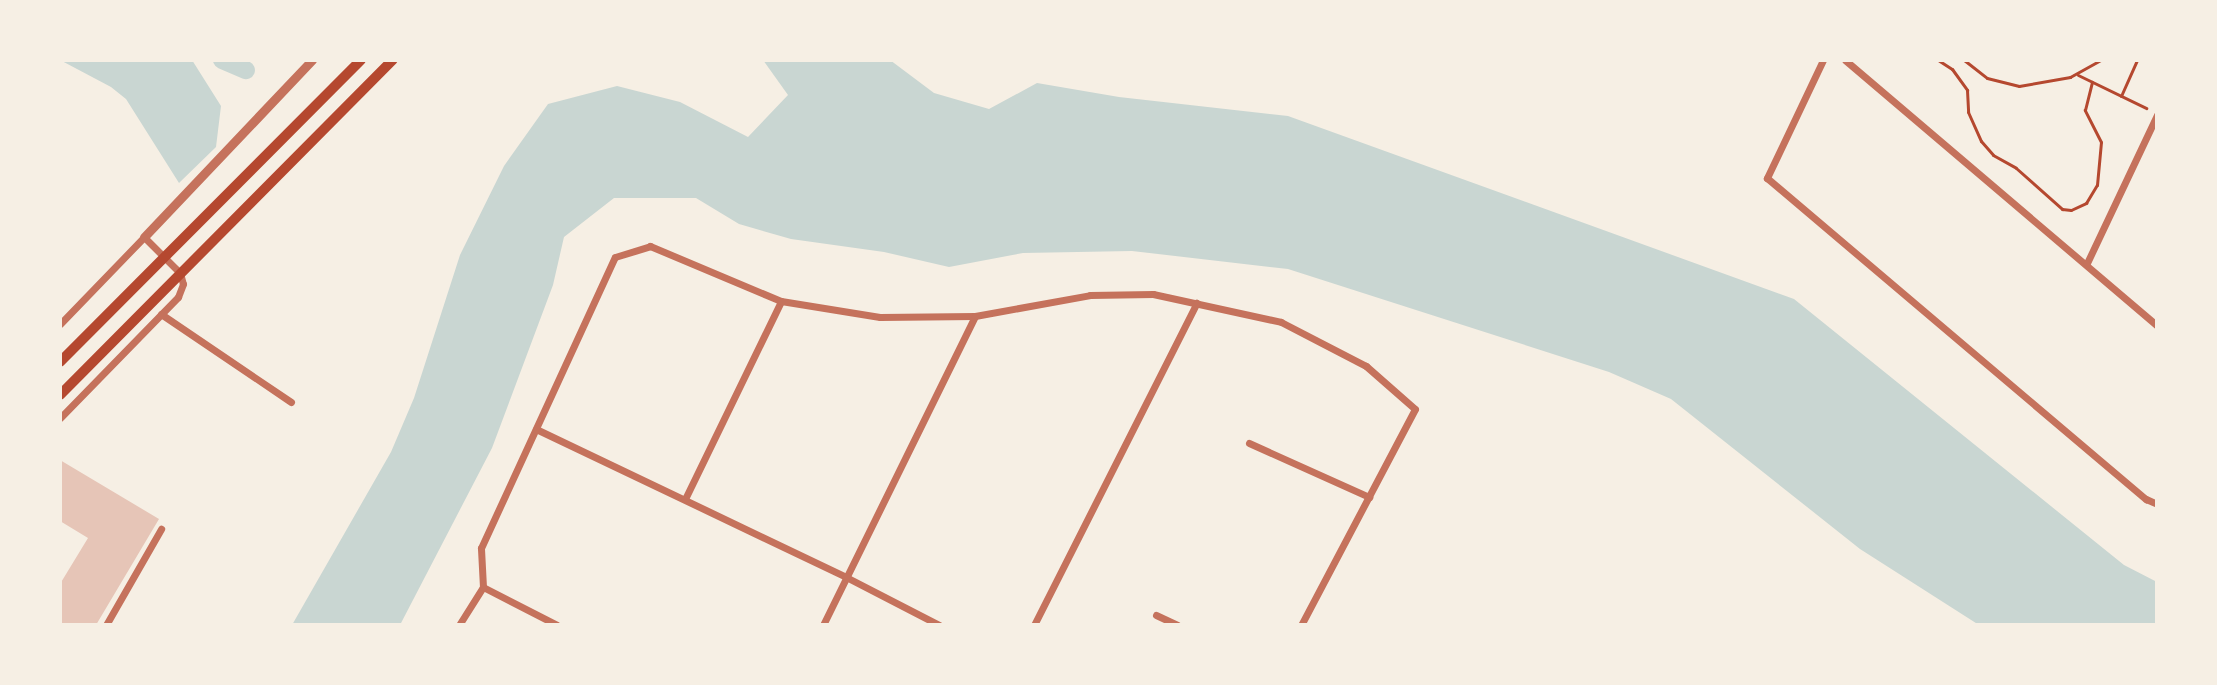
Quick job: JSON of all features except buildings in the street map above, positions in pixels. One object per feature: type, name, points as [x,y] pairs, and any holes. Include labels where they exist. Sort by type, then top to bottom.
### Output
[{"type":"main road","points":[[60,362],[361,60]]},
{"type":"main road","points":[[60,395],[393,60]]},
{"type":"street","points":[[60,324],[312,60]]},
{"type":"street","points":[[1823,60],[1767,178],[2146,499],[2157,504]]},
{"type":"street","points":[[1845,60],[2087,263],[2157,326]]},
{"type":"street","points":[[2087,263],[2157,114]]},
{"type":"street","points":[[60,418],[178,297],[183,284],[180,273],[144,237]]},
{"type":"street","points":[[459,625],[483,587],[481,548],[615,257],[650,246],[781,301],[880,317],[975,316],[1090,295],[1153,294],[1281,322],[1366,366],[1415,409],[1301,625]]},
{"type":"street","points":[[685,499],[781,301]]},
{"type":"street","points":[[1034,625],[1197,303]]},
{"type":"street","points":[[161,314],[291,402]]},
{"type":"street","points":[[823,625],[975,316]]},
{"type":"street","points":[[536,429],[846,577],[939,625]]},
{"type":"street","points":[[1249,443],[1369,497]]},
{"type":"street","points":[[106,625],[161,529]]},
{"type":"street","points":[[483,587],[557,625]]},
{"type":"street","points":[[1156,615],[1177,625]]},
{"type":"path","points":[[1891,60],[1897,60]]},
{"type":"path","points":[[1938,60],[1952,69],[1967,90],[1968,112],[1981,141],[1993,155],[2016,168],[2062,209],[2071,210],[2086,203],[2097,185],[2101,142],[2085,110],[2092,82]]},
{"type":"path","points":[[1964,60],[1987,78],[2019,86],[2077,74],[2101,60]]},
{"type":"path","points":[[2121,96],[2137,60]]},
{"type":"path","points":[[2077,74],[2157,114]]},
{"type":"shaded area","points":[[60,60],[192,60],[221,106],[216,147],[179,183],[126,99],[111,87]]},
{"type":"shaded area","points":[[763,60],[890,60],[934,93],[989,109],[1037,83],[1119,97],[1288,116],[1794,299],[2124,565],[2157,582],[2157,625],[1979,625],[1860,549],[1671,399],[1609,372],[1288,269],[1132,251],[1023,253],[949,267],[884,252],[791,239],[739,224],[696,198],[614,198],[564,237],[553,285],[492,448],[400,625],[292,625],[391,452],[414,398],[460,255],[504,166],[548,104],[617,86],[680,102],[748,137],[788,95]]},
{"type":"waterway","points":[[222,60],[246,70]]}]
